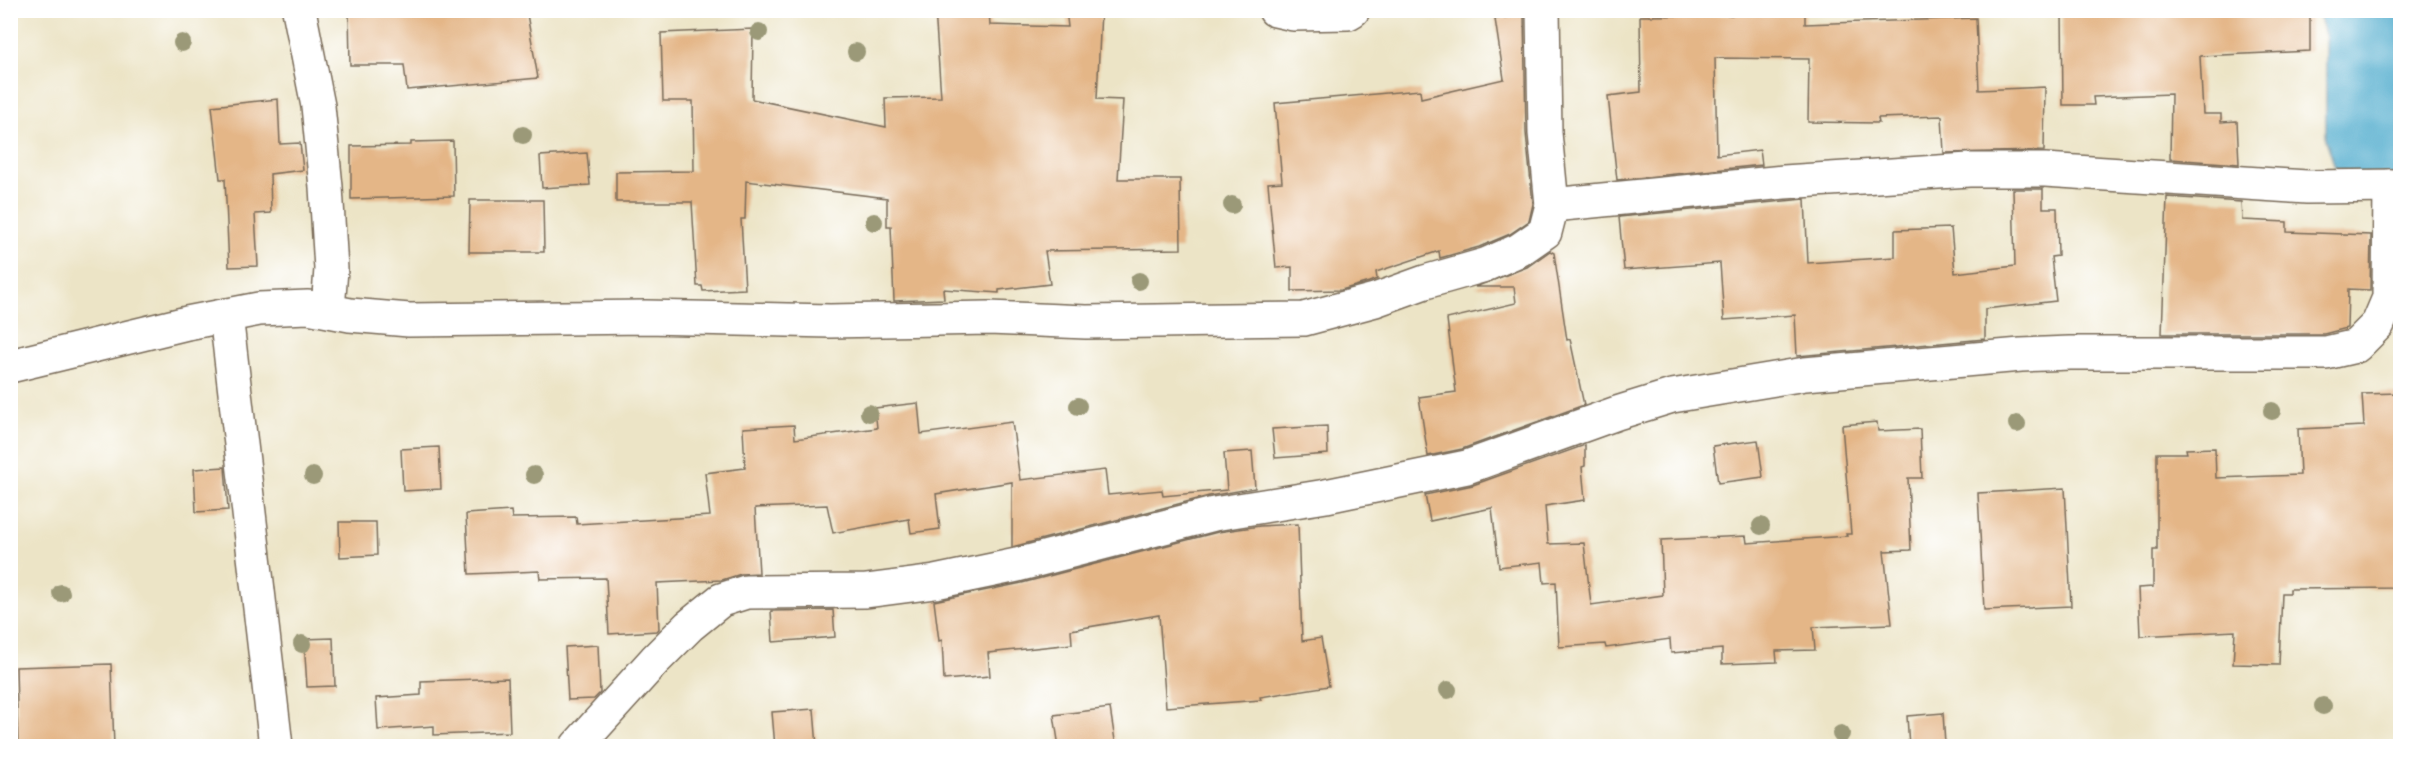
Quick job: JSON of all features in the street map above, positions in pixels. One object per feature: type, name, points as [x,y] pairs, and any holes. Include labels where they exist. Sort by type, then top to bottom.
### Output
[{"type":"street","points":[[299,10],[318,106],[326,187],[331,269],[328,310]]},
{"type":"street","points":[[1275,10],[1293,14],[1348,13],[1353,10]]},
{"type":"street","points":[[10,366],[226,315],[259,309],[308,306],[350,315],[410,320],[646,317],[830,321],[989,318],[1086,322],[1304,319],[1375,300],[1425,282],[1485,265],[1519,250],[1545,232],[1552,205],[1545,133],[1543,10]]},
{"type":"street","points":[[577,747],[655,660],[689,626],[721,600],[747,592],[866,591],[958,577],[1156,531],[1214,514],[1326,496],[1467,467],[1617,413],[1672,396],[1805,374],[2021,355],[2326,353],[2356,346],[2378,324],[2389,298],[2395,186],[2307,187],[2045,170],[1969,170],[1784,182],[1552,205]]},
{"type":"street","points":[[226,315],[276,747]]},
{"type":"water","points":[[2318,11],[2400,11],[2400,175],[2351,174],[2335,167],[2326,140],[2326,38]]},
{"type":"building","points":[[349,10],[527,14],[538,78],[407,90],[404,65],[350,65]]},
{"type":"building","points":[[935,10],[989,10],[990,25],[1068,27],[1066,10],[1101,10],[1097,99],[1123,100],[1118,179],[1180,179],[1181,249],[1045,251],[1050,284],[999,290],[999,293],[943,289],[944,299],[894,301],[891,226],[887,226],[887,198],[746,181],[745,219],[741,219],[745,289],[703,291],[702,286],[697,286],[692,202],[616,202],[616,172],[694,171],[693,101],[663,101],[661,33],[753,29],[752,99],[886,127],[885,98],[941,97]]},
{"type":"building","points":[[1732,10],[1805,10],[1805,24],[1976,18],[1979,90],[2045,87],[2044,151],[1944,153],[1942,116],[1878,118],[1879,123],[1808,122],[1809,59],[1715,58],[1717,155],[1760,150],[1762,165],[1617,180],[1608,96],[1641,92],[1640,16],[1732,15]]},
{"type":"building","points":[[2062,10],[2310,10],[2310,51],[2200,56],[2203,114],[2221,114],[2221,122],[2237,121],[2239,164],[2170,159],[2171,94],[2093,97],[2094,105],[2063,105]]},
{"type":"building","points":[[1524,15],[1526,133],[1533,204],[1529,221],[1510,234],[1479,247],[1440,258],[1439,251],[1376,272],[1377,279],[1369,282],[1341,290],[1292,291],[1292,267],[1276,268],[1268,183],[1282,182],[1275,103],[1420,90],[1421,98],[1504,79],[1495,19]]},
{"type":"building","points":[[278,99],[280,144],[300,143],[303,170],[270,174],[271,213],[255,214],[258,266],[229,267],[225,179],[220,179],[212,106]]},
{"type":"building","points":[[453,141],[454,196],[351,199],[351,146],[411,145],[411,142]]},
{"type":"building","points":[[587,153],[590,185],[542,188],[540,156]]},
{"type":"building","points":[[2013,189],[2043,189],[2043,208],[2057,208],[2058,256],[2051,257],[2056,301],[1985,309],[1985,339],[1797,356],[1795,315],[1724,320],[1720,263],[1624,270],[1619,217],[1805,199],[1808,263],[1895,257],[1895,230],[1951,228],[1955,273],[2015,266]]},
{"type":"building","points":[[2167,197],[2241,202],[2242,220],[2287,222],[2287,232],[2371,235],[2370,290],[2348,289],[2347,328],[2324,334],[2162,334]]},
{"type":"building","points":[[470,200],[543,200],[544,252],[469,252]]},
{"type":"building","points":[[1550,251],[1554,253],[1567,340],[1570,339],[1584,405],[1462,449],[1428,456],[1419,397],[1456,392],[1447,319],[1516,303],[1514,287],[1475,287],[1527,267]]},
{"type":"building","points":[[2400,393],[2400,588],[2290,589],[2290,593],[2282,593],[2279,665],[2233,664],[2235,631],[2140,636],[2138,588],[2153,587],[2153,550],[2157,550],[2157,453],[2187,453],[2186,449],[2215,448],[2216,478],[2300,475],[2298,429],[2364,426],[2362,394]]},
{"type":"building","points":[[918,403],[921,434],[1012,422],[1020,480],[1105,470],[1108,495],[1162,490],[1163,496],[1227,490],[1224,453],[1252,451],[1255,488],[1209,496],[1012,547],[1012,482],[936,494],[940,529],[911,533],[909,519],[833,533],[827,505],[755,508],[759,573],[741,574],[722,580],[657,583],[659,629],[657,631],[609,634],[606,578],[540,579],[539,571],[469,574],[466,514],[511,511],[512,518],[576,517],[577,524],[710,516],[705,473],[745,468],[743,428],[794,425],[795,439],[877,428],[875,408]]},
{"type":"building","points":[[1877,422],[1878,431],[1920,429],[1922,478],[1908,478],[1911,550],[1884,551],[1892,624],[1813,627],[1815,650],[1776,651],[1777,662],[1722,664],[1722,649],[1671,653],[1670,639],[1606,648],[1605,644],[1559,647],[1556,582],[1544,583],[1542,562],[1499,567],[1492,508],[1430,521],[1425,495],[1473,485],[1585,445],[1585,466],[1582,467],[1585,500],[1545,506],[1548,544],[1584,543],[1591,605],[1663,595],[1661,540],[1746,536],[1747,543],[1851,534],[1842,425]]},
{"type":"building","points":[[1327,426],[1328,454],[1275,458],[1272,429]]},
{"type":"building","points":[[1758,440],[1763,477],[1718,483],[1713,446]]},
{"type":"building","points":[[439,447],[441,489],[403,491],[401,449]]},
{"type":"building","points":[[225,467],[228,510],[196,512],[194,469]]},
{"type":"building","points":[[2065,488],[2071,606],[1984,610],[1978,493]]},
{"type":"building","points":[[339,522],[376,522],[377,555],[340,557]]},
{"type":"building","points":[[1298,524],[1302,641],[1321,638],[1329,686],[1260,697],[1261,700],[1166,707],[1159,615],[1071,630],[1072,644],[988,653],[990,676],[944,680],[942,640],[939,641],[934,601],[1022,583],[1218,532]]},
{"type":"building","points":[[833,610],[835,637],[773,642],[771,611]]},
{"type":"building","points":[[333,638],[335,686],[307,687],[304,639]]},
{"type":"building","points":[[598,645],[600,693],[594,699],[568,700],[565,647]]},
{"type":"building","points":[[111,664],[114,747],[18,747],[16,667]]},
{"type":"building","points":[[508,678],[510,732],[434,735],[434,726],[378,730],[376,698],[421,695],[421,681]]},
{"type":"building","points":[[1110,708],[1116,747],[1059,747],[1054,715]]},
{"type":"building","points":[[814,709],[817,747],[775,747],[772,712]]},
{"type":"building","points":[[1943,713],[1945,744],[1909,747],[1907,716]]}]
